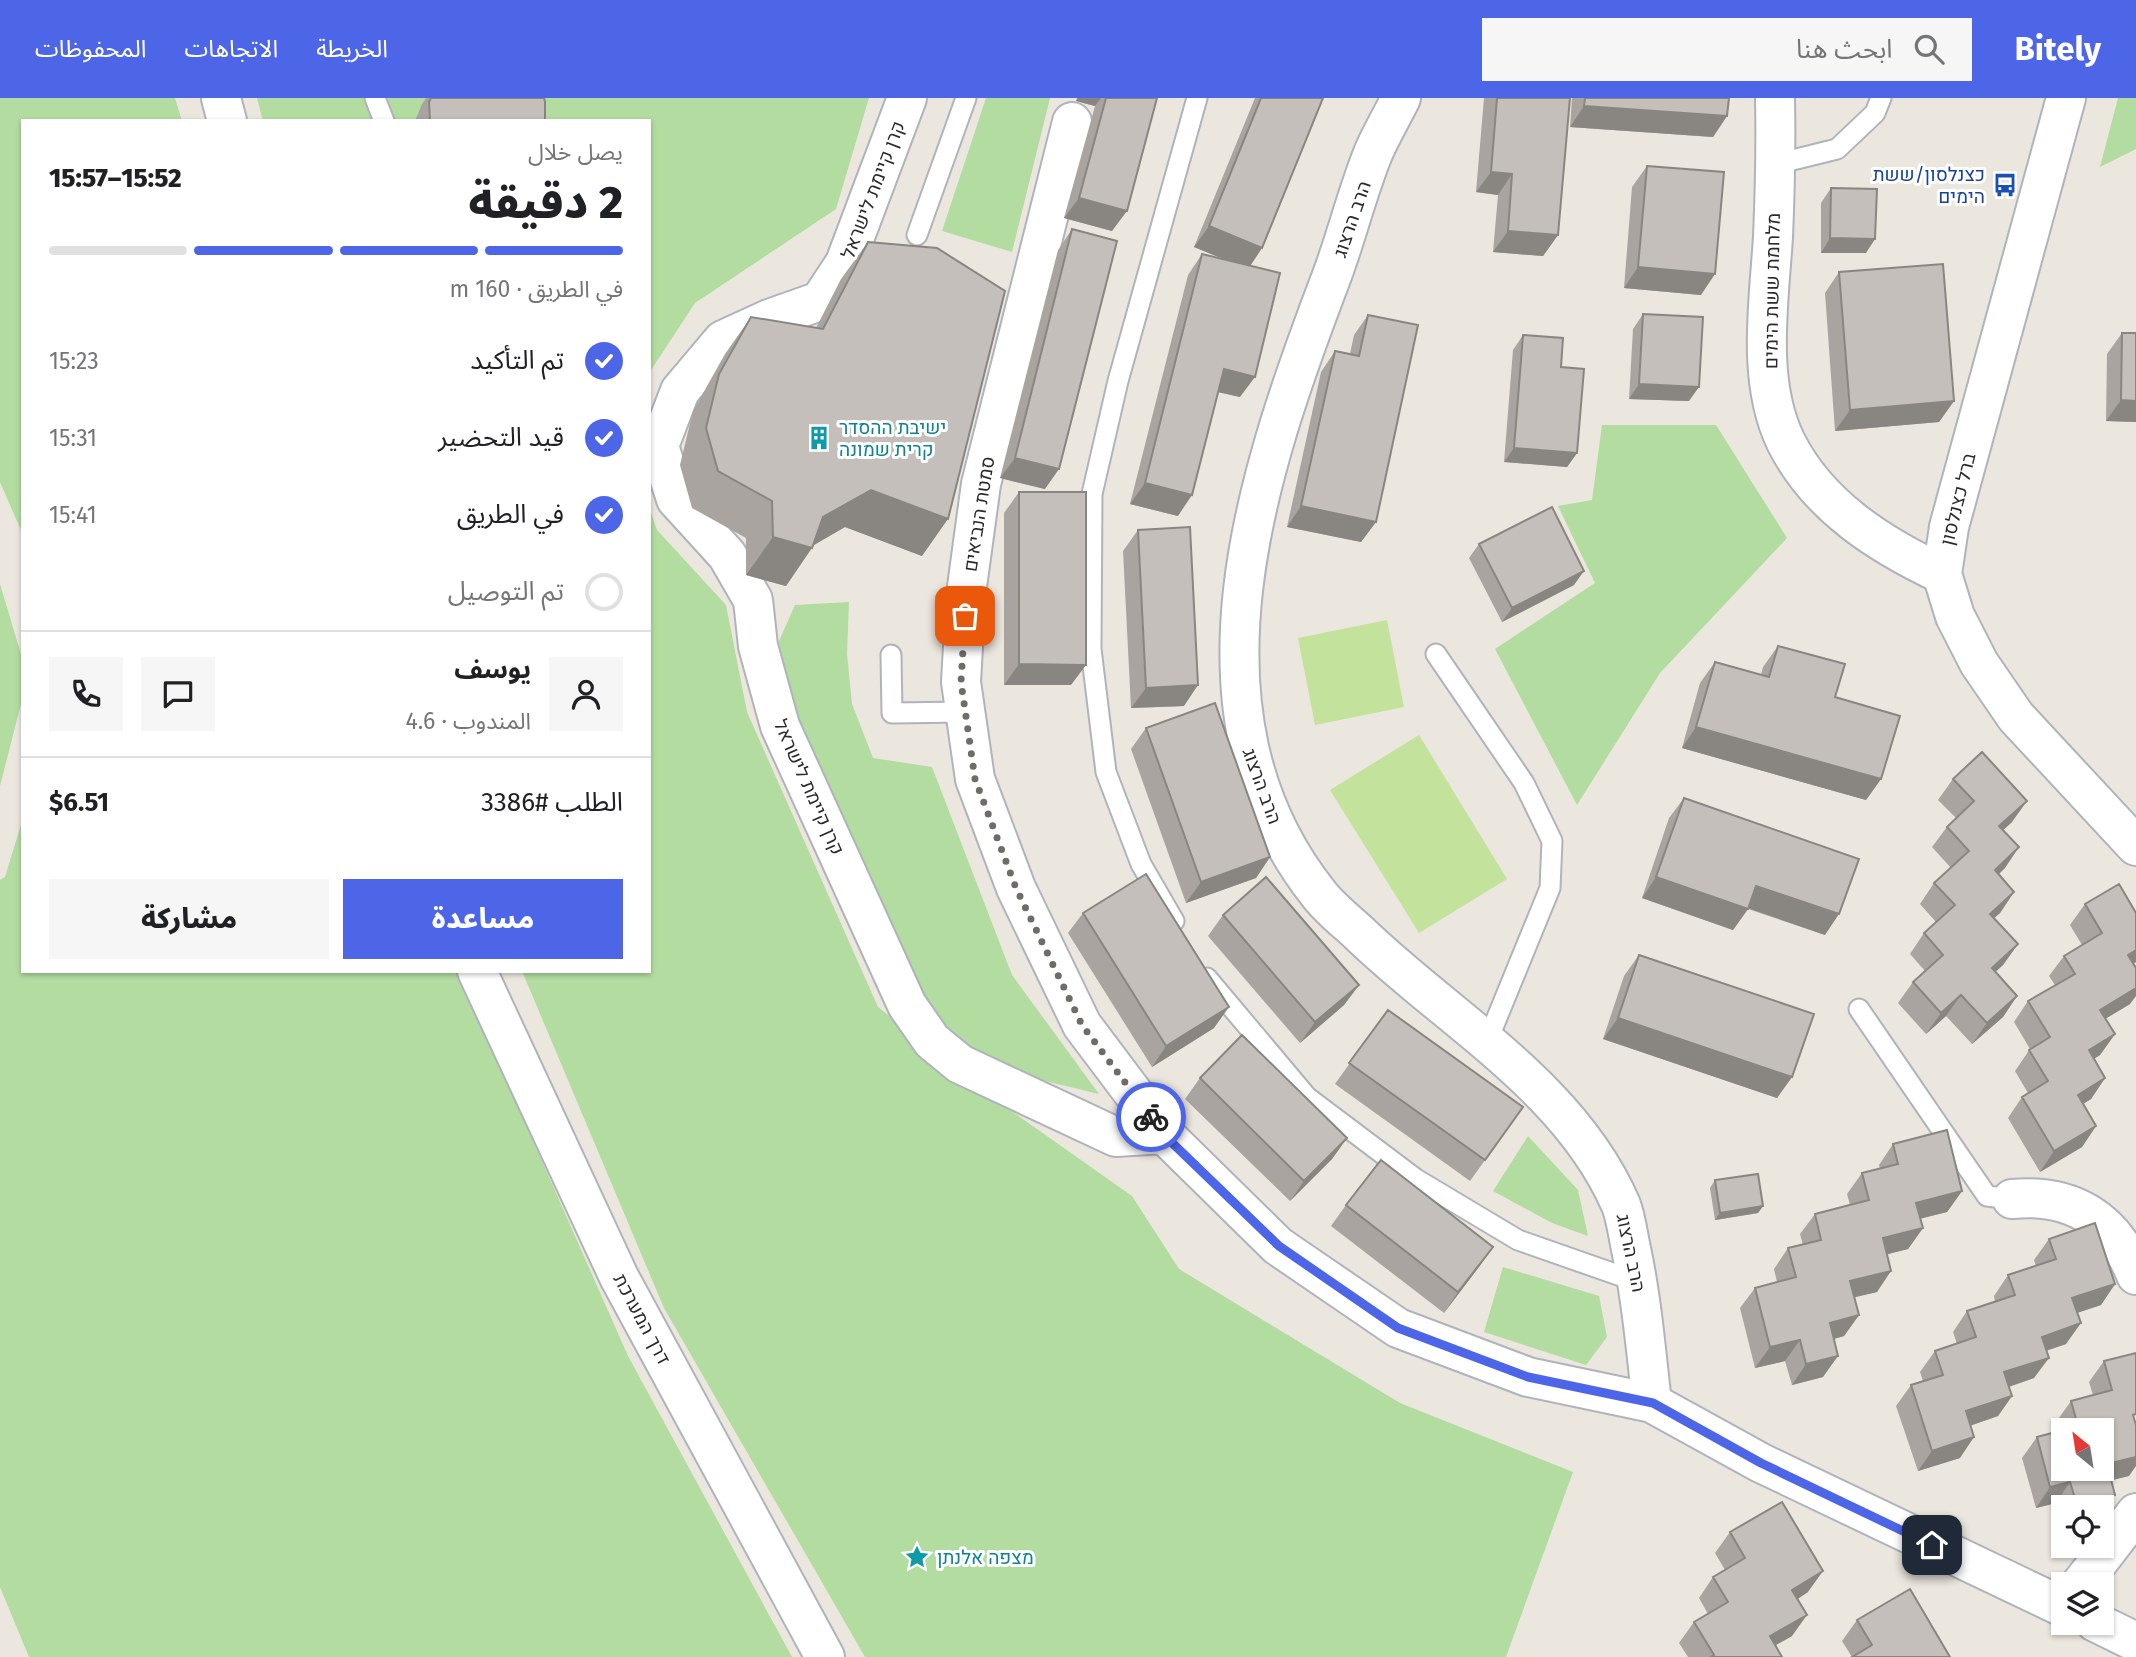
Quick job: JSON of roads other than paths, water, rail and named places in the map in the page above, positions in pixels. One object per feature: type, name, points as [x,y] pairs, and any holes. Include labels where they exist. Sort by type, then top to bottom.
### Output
[{"type":"street","points":[[221,98],[226,119]]},
{"type":"street","name":"קרן קיימת לישראל","points":[[907,98],[845,263],[821,301],[769,319],[723,340],[680,391],[659,446],[676,499],[727,555],[753,600],[758,646],[780,726],[907,1005],[932,1041],[960,1064],[1116,1137],[1164,1135]]},
{"type":"street","points":[[1370,98],[1374,152]]},
{"type":"street","name":"הרב הרצוג","points":[[1401,98],[1374,152],[1352,223],[1299,362],[1257,498],[1238,635],[1245,740],[1268,817],[1318,894],[1378,952],[1521,1071],[1587,1147],[1622,1207],[1638,1282],[1653,1403]]},
{"type":"street","name":"מלחמת ששת הימים","points":[[1775,98],[1776,164],[1767,355],[1775,411],[1786,442],[1808,476],[1853,524],[1893,551],[1941,574]]},
{"type":"street","name":"ברל כצנלסון","points":[[2066,98],[1949,527],[1941,574],[1955,616],[1979,663],[2016,717],[2136,846]]},
{"type":"street","name":"סמטת הנביאים","points":[[1072,122],[981,484],[966,594],[961,682],[975,779],[1016,888],[1082,1025],[1164,1135],[1279,1246],[1398,1328],[1528,1377],[1653,1403],[1761,1463],[2051,1601]]},
{"type":"street","name":"דרך המערכת","points":[[478,973],[618,1278],[825,1657]]},
{"type":"street","points":[[2012,1199],[2039,1196],[2073,1203],[2109,1229],[2136,1275]]},
{"type":"street","points":[[2090,1572],[2136,1513]]},
{"type":"street","points":[[2114,1631],[2136,1642]]},
{"type":"lane","points":[[375,98],[383,119]]},
{"type":"lane","points":[[917,235],[966,98]]},
{"type":"lane","points":[[1182,934],[1141,863],[1106,772],[1091,649],[1092,494],[1118,381],[1198,98]]},
{"type":"lane","points":[[1776,164],[1837,149],[1875,113],[1881,98]]},
{"type":"lane","points":[[1436,654],[1524,783],[1552,841],[1550,887],[1487,1042]]},
{"type":"lane","points":[[891,655],[892,713],[965,712]]},
{"type":"lane","points":[[1195,957],[1209,981],[1307,1097],[1416,1179],[1518,1240],[1638,1282]]},
{"type":"lane","points":[[1859,1009],[1987,1196],[2012,1199]]},
{"type":"place","name":"כצנלסון/ששת הימים","points":[[2005,185]]},
{"type":"place","name":"ישיבת ההסדר קרית שמונה","points":[[819,438]]},
{"type":"place","name":"מצפה אלנתן","points":[[917,1557]]}]
